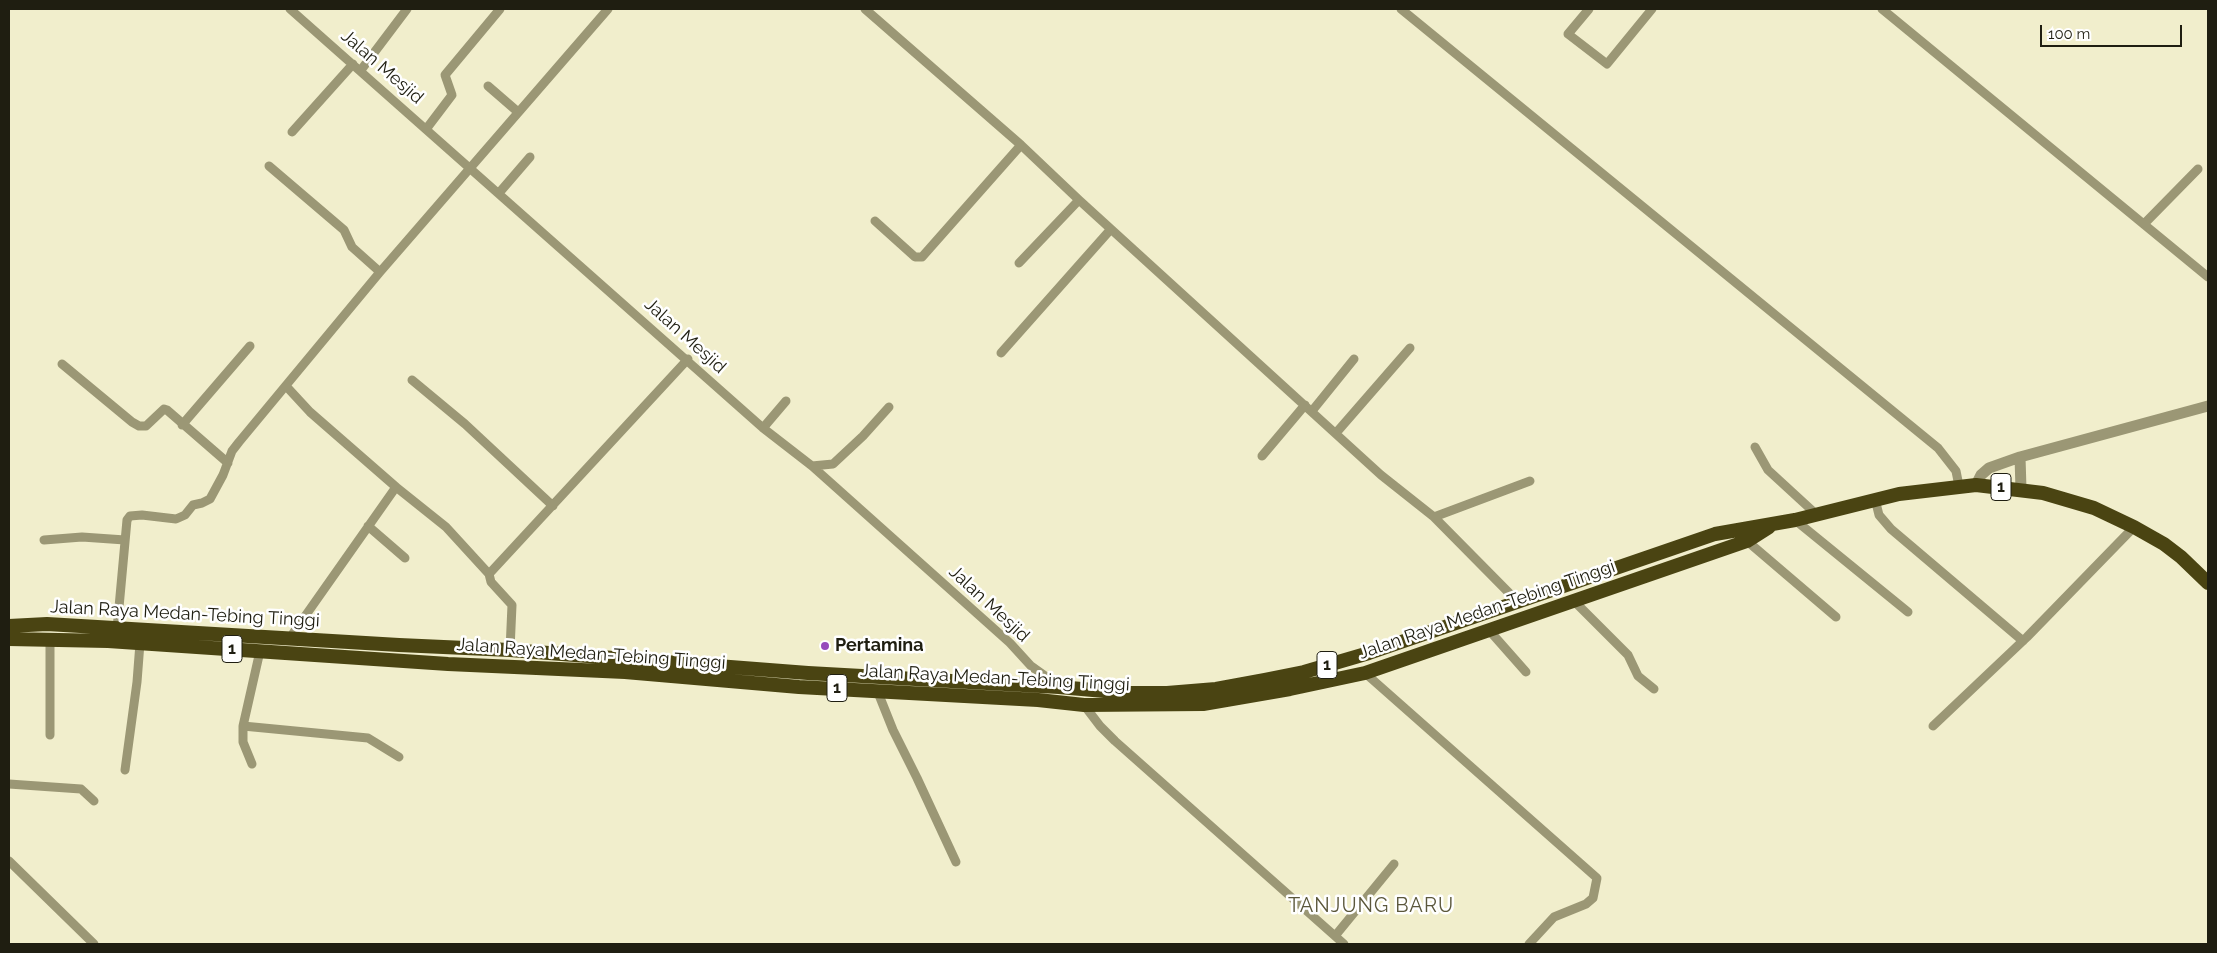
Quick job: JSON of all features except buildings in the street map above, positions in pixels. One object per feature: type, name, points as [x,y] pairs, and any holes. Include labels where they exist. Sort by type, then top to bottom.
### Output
[{"type":"highway","name":"Jalan Raya Medan-Tebing Tinggi","points":[[9,626],[47,624],[510,650],[808,673],[1059,687],[1127,693],[1167,693],[1224,688],[1304,672],[1369,653],[1715,534],[1795,520],[1899,494],[1976,485],[2021,489],[2068,499],[2094,508],[2134,527],[2181,557],[2208,584]]},
{"type":"highway","name":"Jalan Raya Medan-Tebing Tinggi","points":[[9,639],[140,643],[454,664],[625,672],[789,686],[1038,700],[1084,705],[1171,706],[1219,702],[1290,690],[1365,673],[1746,540],[1772,525]]},
{"type":"highway","points":[[454,648],[454,664]]},
{"type":"street","name":"Jalan Mesjid","points":[[290,9],[688,359],[763,428],[812,466],[1010,643],[1031,666],[1059,687]]},
{"type":"street","points":[[361,70],[407,9]]},
{"type":"street","points":[[427,128],[451,98],[452,93],[445,75],[500,9]]},
{"type":"street","points":[[117,629],[127,520],[130,516],[142,515],[176,519],[186,515],[193,505],[207,502],[228,464],[232,451],[239,442],[380,272],[608,9]]},
{"type":"street","points":[[865,9],[1021,145],[1079,200],[1408,498],[1434,517],[1518,602]]},
{"type":"street","points":[[1401,9],[1938,448],[1956,471],[1959,486]]},
{"type":"street","points":[[1589,9],[1568,34],[1608,64],[1652,9]]},
{"type":"street","points":[[1882,9],[2208,277]]},
{"type":"street","points":[[292,132],[352,64]]},
{"type":"street","points":[[488,86],[518,112]]},
{"type":"street","points":[[875,221],[915,257],[922,257],[1021,145]]},
{"type":"street","points":[[500,193],[530,157]]},
{"type":"street","points":[[269,166],[344,230],[352,247],[380,272]]},
{"type":"street","points":[[2144,224],[2198,169]]},
{"type":"street","points":[[1019,263],[1079,200]]},
{"type":"street","points":[[1001,353],[1111,229]]},
{"type":"street","points":[[182,425],[250,346]]},
{"type":"street","points":[[1336,433],[1410,348]]},
{"type":"street","points":[[489,574],[688,359]]},
{"type":"street","points":[[1262,456],[1354,359]]},
{"type":"street","points":[[62,364],[139,426],[146,426],[165,409],[228,464]]},
{"type":"street","points":[[412,380],[465,424],[553,506]]},
{"type":"street","points":[[286,386],[310,412],[396,487],[446,527],[489,574],[491,582],[512,605],[510,650]]},
{"type":"street","points":[[763,428],[786,401]]},
{"type":"street","points":[[1976,485],[1981,475],[1989,468],[2020,457],[2208,406]]},
{"type":"street","points":[[812,466],[833,464],[889,408]]},
{"type":"street","points":[[1755,447],[1768,470],[1817,515]]},
{"type":"street","points":[[2020,457],[2021,489]]},
{"type":"street","points":[[1434,517],[1530,481]]},
{"type":"street","points":[[289,639],[396,487]]},
{"type":"street","points":[[1875,499],[1879,514],[1891,529],[2023,641]]},
{"type":"street","points":[[1795,520],[1908,612]]},
{"type":"street","points":[[368,526],[405,558]]},
{"type":"street","points":[[1933,726],[2023,641],[2134,527]]},
{"type":"street","points":[[44,540],[82,537],[125,540]]},
{"type":"street","points":[[1746,540],[1836,617]]},
{"type":"street","points":[[1574,601],[1628,654],[1638,676],[1654,689]]},
{"type":"street","points":[[1488,629],[1526,672]]},
{"type":"street","points":[[50,639],[50,735]]},
{"type":"street","points":[[126,770],[140,643]]},
{"type":"street","points":[[252,764],[243,742],[244,726],[260,651]]},
{"type":"street","points":[[1365,673],[1597,878],[1598,884],[1593,898],[1586,904],[1554,916],[1529,944]]},
{"type":"street","points":[[877,690],[893,730],[956,862]]},
{"type":"street","points":[[1084,705],[1100,726],[1115,741],[1338,941],[1394,864]]},
{"type":"street","points":[[244,726],[368,738],[399,757]]},
{"type":"street","points":[[9,784],[81,788],[94,801]]},
{"type":"street","points":[[9,861],[94,944]]},
{"type":"place","name":"Pertamina","points":[[825,646]]},
{"type":"district","name":"TANJUNG BARU","points":[[1371,906]]}]
